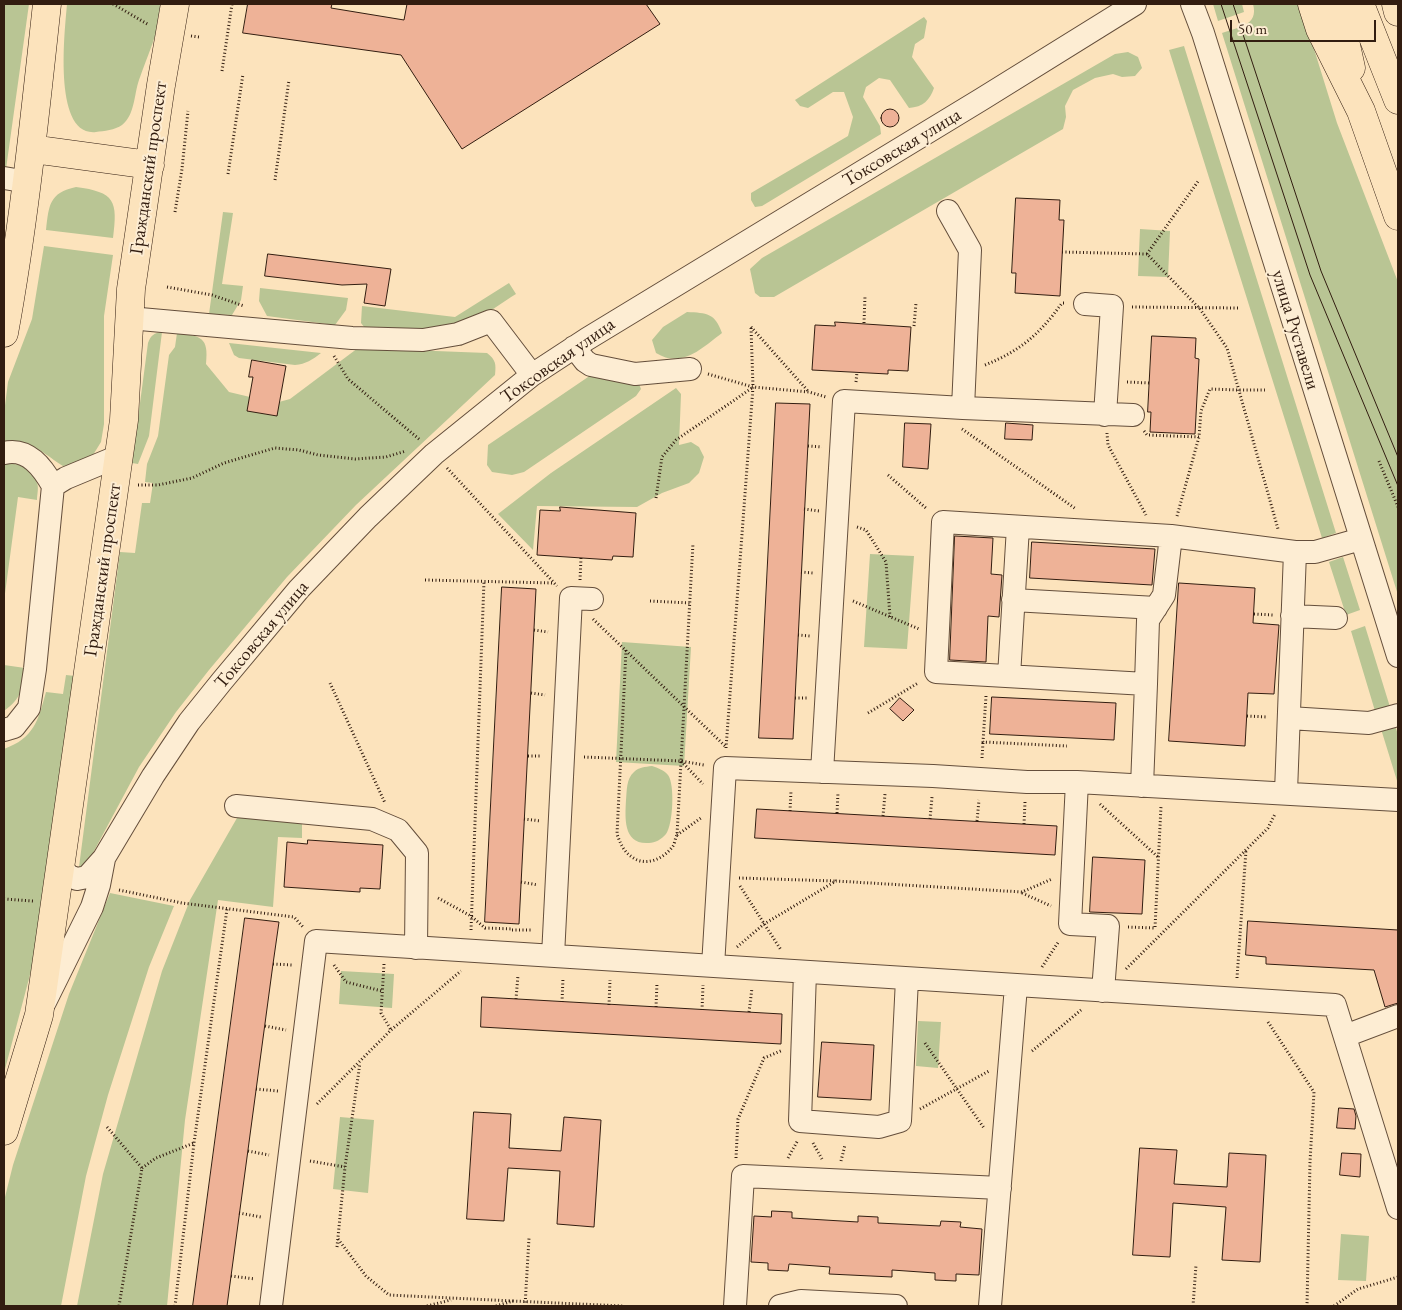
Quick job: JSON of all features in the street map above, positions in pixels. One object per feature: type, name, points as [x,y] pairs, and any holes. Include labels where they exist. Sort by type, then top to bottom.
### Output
[{"type":"main road","points":[[4,333],[18,259],[16,180],[32,149],[47,4]]},
{"type":"main road","name":"Гражданский проспект","points":[[4,1131],[39,1015],[124,420],[131,289],[175,4]]},
{"type":"main road","points":[[1312,4],[1320,29],[1361,111]]},
{"type":"main road","points":[[1337,4],[1361,111],[1398,216]]},
{"type":"main road","points":[[1360,4],[1398,100]]},
{"type":"main road","points":[[1396,4],[1398,12]]},
{"type":"main road","points":[[32,149],[150,166]]},
{"type":"street","name":"Токсовская улица","points":[[61,867],[69,876],[77,879],[87,877],[104,858],[153,776],[189,722],[299,589],[368,517],[434,454],[532,375],[574,347],[968,108],[1135,4]]},
{"type":"street","name":"улица Руставели","points":[[1192,4],[1203,33],[1398,656]]},
{"type":"street","points":[[948,211],[970,250],[962,418]]},
{"type":"street","points":[[1085,304],[1112,306],[1105,415]]},
{"type":"street","points":[[129,318],[352,338],[423,340],[458,334],[491,321],[532,375]]},
{"type":"street","points":[[574,347],[585,362],[591,365],[635,374],[690,369]]},
{"type":"street","points":[[822,772],[844,401],[962,418],[1133,415]]},
{"type":"street","points":[[4,453],[20,453],[34,460],[44,470],[53,486],[35,669],[29,708],[14,727],[4,730]]},
{"type":"street","points":[[53,486],[66,478],[119,456]]},
{"type":"street","points":[[1146,684],[936,672],[943,522],[1164,536],[1289,551],[1316,552],[1361,540]]},
{"type":"street","points":[[1009,676],[1018,527]]},
{"type":"street","points":[[1152,786],[1146,684],[1148,620],[1164,595],[1164,536]]},
{"type":"street","points":[[1286,792],[1278,718],[1283,616],[1289,551]]},
{"type":"street","points":[[553,956],[563,756],[582,599]]},
{"type":"street","points":[[1013,600],[1156,608]]},
{"type":"street","points":[[1283,616],[1336,618]]},
{"type":"street","points":[[1278,718],[1369,723],[1398,715]]},
{"type":"street","points":[[713,966],[725,757],[822,772],[1286,792],[1398,800]]},
{"type":"street","points":[[1077,782],[1070,924],[1108,926],[1104,991]]},
{"type":"street","points":[[236,806],[372,819],[398,830],[418,853],[416,948]]},
{"type":"street","name":"Токсовская улица","points":[[39,1015],[92,907],[99,885],[104,858]]},
{"type":"street","points":[[271,1306],[316,942],[416,948],[466,961],[553,956],[1335,1005],[1398,1208]]},
{"type":"street","points":[[800,972],[799,1129],[852,1125],[879,1127],[900,1120],[907,979]]},
{"type":"street","points":[[990,1306],[1002,1155],[1023,986]]},
{"type":"street","points":[[1345,1036],[1398,1016]]},
{"type":"street","points":[[735,1306],[743,1176],[1000,1188]]},
{"type":"street","points":[[780,1306],[801,1300],[896,1306]]},
{"type":"path","points":[[222,71],[232,4]]},
{"type":"path","points":[[228,174],[243,74]]},
{"type":"path","points":[[275,180],[289,80]]},
{"type":"path","points":[[175,212],[188,111]]},
{"type":"path","points":[[1147,254],[1200,180]]},
{"type":"path","points":[[1062,252],[1147,254],[1200,309],[1227,348],[1289,551]]},
{"type":"path","points":[[864,324],[865,296]]},
{"type":"path","points":[[914,326],[916,303]]},
{"type":"path","points":[[965,369],[984,365],[1019,348],[1037,334],[1062,303],[1085,304]]},
{"type":"path","points":[[1112,306],[1200,309],[1239,308]]},
{"type":"path","points":[[725,757],[753,387],[751,327],[809,392]]},
{"type":"path","points":[[332,353],[348,379],[421,441],[414,445]]},
{"type":"path","points":[[690,369],[753,387],[809,392],[844,401]]},
{"type":"path","points":[[656,498],[662,457],[671,445],[681,436],[753,387]]},
{"type":"path","points":[[1164,536],[1199,437],[1201,411],[1210,388],[1265,390]]},
{"type":"path","points":[[1105,415],[1108,446],[1164,536]]},
{"type":"path","points":[[1133,415],[1147,435],[1199,437]]},
{"type":"path","points":[[962,418],[1078,510]]},
{"type":"path","points":[[137,485],[158,485],[192,478],[224,463],[275,448],[355,459],[386,457],[409,450]]},
{"type":"path","points":[[1379,461],[1398,506]]},
{"type":"path","points":[[443,464],[554,583],[582,599],[626,650],[683,706],[725,757]]},
{"type":"path","points":[[888,475],[943,522]]},
{"type":"path","points":[[837,521],[866,530],[886,562],[890,617]]},
{"type":"path","points":[[626,650],[617,834],[622,847],[632,857],[643,862],[658,859],[672,846],[677,835],[683,706],[694,543]]},
{"type":"path","points":[[425,580],[554,583]]},
{"type":"path","points":[[293,1128],[391,1030],[466,961],[471,916],[484,581]]},
{"type":"path","points":[[833,592],[938,637]]},
{"type":"path","points":[[650,601],[690,603]]},
{"type":"path","points":[[1254,614],[1283,616]]},
{"type":"path","points":[[868,713],[936,672]]},
{"type":"path","points":[[330,683],[398,830]]},
{"type":"path","points":[[986,688],[983,742],[1067,746]]},
{"type":"path","points":[[1247,716],[1278,718]]},
{"type":"path","points":[[563,756],[680,761],[725,757]]},
{"type":"path","points":[[1077,782],[1158,858]]},
{"type":"path","points":[[1108,926],[1155,928],[1158,858],[1152,786]]},
{"type":"path","points":[[1246,849],[1244,1000],[1314,1092],[1310,1162],[1307,1306]]},
{"type":"path","points":[[1022,892],[1059,874],[1073,861]]},
{"type":"path","points":[[800,972],[764,924],[734,878],[836,881],[1022,892],[1055,908],[1070,924],[1023,986]]},
{"type":"path","points":[[713,966],[764,924],[836,881]]},
{"type":"path","points":[[99,885],[182,903],[294,917],[316,942],[346,982],[382,991]]},
{"type":"path","points":[[417,887],[471,916],[486,928],[513,929]]},
{"type":"path","points":[[175,1306],[194,1143],[227,909]]},
{"type":"path","points":[[386,946],[381,1013],[391,1030]]},
{"type":"path","points":[[905,1013],[1002,1155]]},
{"type":"path","points":[[338,1247],[345,1167],[360,1062]]},
{"type":"path","points":[[835,1180],[852,1125]]},
{"type":"path","points":[[107,1127],[142,1168]]},
{"type":"path","points":[[799,1129],[835,1180]]},
{"type":"path","points":[[119,1306],[142,1168],[156,1158],[194,1143]]},
{"type":"path","points":[[525,1304],[529,1238]]},
{"type":"path","points":[[338,1239],[366,1276],[389,1295],[513,1301],[525,1304],[623,1306]]},
{"type":"path","points":[[1193,1306],[1196,1265]]},
{"type":"path","points":[[1334,1306],[1358,1289],[1398,1277]]},
{"type":"path","points":[[427,1306],[455,1299]]},
{"type":"path","points":[[496,1306],[513,1301]]},
{"type":"green space","points":[[4,4],[29,4],[6,169],[4,169]]},
{"type":"green space","points":[[67,4],[163,4],[156,33],[137,86],[132,110],[126,121],[116,128],[96,132],[82,129],[73,118],[67,100],[64,79],[64,35]]},
{"type":"green space","points":[[1213,4],[1242,4],[1244,12],[1218,21]]},
{"type":"green space","points":[[1253,4],[1300,4],[1337,123],[1398,282],[1398,595],[1222,33],[1240,27],[1250,21],[1253,17]]},
{"type":"green space","points":[[924,17],[927,21],[924,38],[915,44],[912,57],[934,88],[928,99],[918,106],[909,108],[890,80],[879,78],[866,87],[863,97],[880,126],[881,134],[762,206],[755,207],[751,200],[751,193],[848,136],[853,117],[844,92],[833,92],[808,108],[800,106],[795,100]]},
{"type":"green space","points":[[1184,46],[1336,533],[1322,538],[1169,50]]},
{"type":"green space","points":[[1128,52],[1138,57],[1142,68],[1135,76],[1122,77],[1113,74],[1095,78],[1073,90],[1065,106],[1066,117],[1063,129],[774,297],[760,297],[755,293],[750,269],[762,258],[1115,54]]},
{"type":"green space","points":[[76,187],[99,192],[111,200],[115,215],[113,238],[46,230],[52,201],[60,193]]},
{"type":"green space","points":[[223,212],[233,213],[222,284],[243,286],[241,300],[232,315],[209,314]]},
{"type":"green space","points":[[1140,229],[1170,231],[1168,277],[1138,276]]},
{"type":"green space","points":[[44,246],[113,255],[104,316],[104,424],[101,442],[93,455],[77,464],[63,466],[28,445],[21,443],[4,444],[4,413],[8,382],[32,319]]},
{"type":"green space","points":[[509,283],[516,294],[484,314],[453,325],[425,330],[368,332],[361,323],[362,306],[455,317]]},
{"type":"green space","points":[[260,288],[348,298],[346,310],[335,325],[267,316],[259,301]]},
{"type":"green space","points":[[687,312],[709,315],[716,321],[722,333],[699,350],[683,358],[674,359],[656,353],[652,340],[663,327]]},
{"type":"green space","points":[[162,332],[149,436],[138,464],[132,463],[148,343],[153,335]]},
{"type":"green space","points":[[177,333],[192,335],[202,340],[206,348],[206,364],[229,392],[250,397],[248,411],[276,416],[279,402],[290,399],[358,348],[487,353],[495,362],[495,375],[356,505],[287,577],[176,712],[139,767],[86,866],[79,867],[120,552],[135,553],[142,503],[150,503],[153,483],[145,482],[147,464],[158,436],[169,355],[175,347]]},
{"type":"green space","points":[[229,343],[321,353],[309,361],[295,365],[239,358],[234,355]]},
{"type":"green space","points":[[591,375],[639,384],[641,389],[636,396],[524,472],[512,475],[492,472],[487,465],[488,445]]},
{"type":"green space","points":[[676,388],[681,394],[679,445],[691,442],[699,447],[704,457],[699,473],[689,483],[662,493],[637,507],[537,506],[533,550],[498,514],[551,473]]},
{"type":"green space","points":[[4,462],[19,465],[32,473],[38,489],[37,500],[18,497],[4,601]]},
{"type":"green space","points":[[870,554],[914,556],[907,649],[864,647]]},
{"type":"green space","points":[[1343,557],[1360,610],[1346,615],[1329,562]]},
{"type":"green space","points":[[1365,626],[1390,707],[1375,711],[1351,631]]},
{"type":"green space","points":[[622,642],[691,647],[684,766],[616,762]]},
{"type":"green space","points":[[4,665],[25,668],[18,697],[4,711]]},
{"type":"green space","points":[[66,675],[75,676],[45,900],[31,971],[4,1073],[4,749],[22,740],[28,734],[37,720],[46,692],[63,694]]},
{"type":"green space","points":[[1395,725],[1398,735],[1398,784],[1381,729]]},
{"type":"green space","points":[[652,766],[659,768],[668,775],[672,787],[672,814],[666,834],[658,840],[649,843],[634,840],[630,835],[626,822],[626,800],[627,785],[631,775],[636,770]]},
{"type":"green space","points":[[241,811],[302,819],[302,838],[278,837],[273,907],[218,900],[185,1120],[167,1306],[77,1306],[103,1174],[162,971],[190,900]]},
{"type":"green space","points":[[110,893],[174,906],[149,967],[108,1095],[86,1176],[61,1306],[4,1306],[4,1201],[13,1165],[69,994]]},
{"type":"green space","points":[[341,971],[394,974],[392,1008],[339,1004]]},
{"type":"green space","points":[[918,1021],[941,1022],[938,1068],[916,1066]]},
{"type":"green space","points":[[340,1117],[374,1120],[368,1193],[333,1189]]},
{"type":"green space","points":[[1341,1234],[1369,1236],[1366,1281],[1338,1280]]},
{"type":"building","points":[[248,4],[332,4],[331,8],[404,20],[407,4],[646,4],[660,24],[462,149],[401,55],[243,33]]},
{"type":"building","points":[[890,109],[897,111],[899,118],[897,125],[890,127],[883,125],[881,118],[883,111]]},
{"type":"building","points":[[1016,198],[1060,200],[1059,220],[1064,220],[1060,296],[1015,293],[1016,273],[1012,273]]},
{"type":"building","points":[[268,254],[391,269],[385,306],[364,303],[367,284],[342,285],[265,276]]},
{"type":"building","points":[[835,322],[911,327],[908,371],[888,370],[888,374],[812,370],[815,325],[835,326]]},
{"type":"building","points":[[1152,336],[1196,338],[1195,358],[1199,359],[1195,434],[1150,432],[1151,412],[1148,412]]},
{"type":"building","points":[[252,360],[286,366],[277,416],[247,411],[253,377],[249,377]]},
{"type":"building","points":[[776,403],[810,404],[793,739],[759,738]]},
{"type":"building","points":[[905,423],[931,424],[928,469],[903,467]]},
{"type":"building","points":[[1006,423],[1033,425],[1032,440],[1005,439]]},
{"type":"building","points":[[560,507],[636,513],[633,557],[613,556],[612,560],[537,555],[540,510],[560,511]]},
{"type":"building","points":[[955,536],[993,538],[991,574],[1002,575],[999,617],[988,616],[986,662],[950,660]]},
{"type":"building","points":[[1032,542],[1155,549],[1152,585],[1030,578]]},
{"type":"building","points":[[1179,583],[1255,588],[1253,623],[1279,625],[1274,694],[1248,693],[1245,746],[1169,741]]},
{"type":"building","points":[[502,587],[536,589],[519,924],[485,922]]},
{"type":"building","points":[[992,697],[1116,703],[1114,740],[990,734]]},
{"type":"building","points":[[900,698],[914,710],[903,721],[890,709]]},
{"type":"building","points":[[757,809],[1057,826],[1055,855],[755,838]]},
{"type":"building","points":[[308,840],[383,845],[380,889],[360,888],[360,892],[284,887],[287,842],[307,844]]},
{"type":"building","points":[[1093,857],[1145,860],[1142,914],[1090,912]]},
{"type":"building","points":[[245,918],[279,922],[227,1306],[193,1306]]},
{"type":"building","points":[[1248,921],[1398,930],[1398,1003],[1385,1007],[1374,970],[1266,964],[1266,957],[1246,955]]},
{"type":"building","points":[[482,997],[782,1014],[781,1044],[481,1027]]},
{"type":"building","points":[[822,1042],[874,1045],[871,1100],[818,1097]]},
{"type":"building","points":[[1339,1108],[1354,1109],[1356,1116],[1355,1129],[1337,1128]]},
{"type":"building","points":[[474,1112],[511,1114],[509,1148],[561,1151],[564,1117],[601,1120],[594,1227],[557,1224],[560,1171],[508,1168],[504,1221],[467,1219]]},
{"type":"building","points":[[1140,1148],[1177,1150],[1174,1184],[1227,1187],[1229,1153],[1266,1155],[1260,1262],[1222,1260],[1226,1207],[1173,1203],[1170,1257],[1133,1255]]},
{"type":"building","points":[[1342,1153],[1361,1154],[1360,1177],[1340,1175]]},
{"type":"building","points":[[772,1211],[792,1212],[792,1218],[858,1222],[858,1216],[878,1217],[878,1223],[940,1226],[941,1221],[961,1222],[960,1227],[982,1229],[979,1275],[956,1274],[956,1281],[935,1280],[935,1273],[892,1270],[892,1277],[829,1274],[830,1267],[789,1264],[788,1271],[768,1270],[768,1263],[751,1262],[754,1216],[771,1217]]},
{"type":"tram line","points":[[1221,4],[1310,275],[1398,486]]},
{"type":"tram line","points":[[1233,4],[1321,271],[1398,457]]}]
